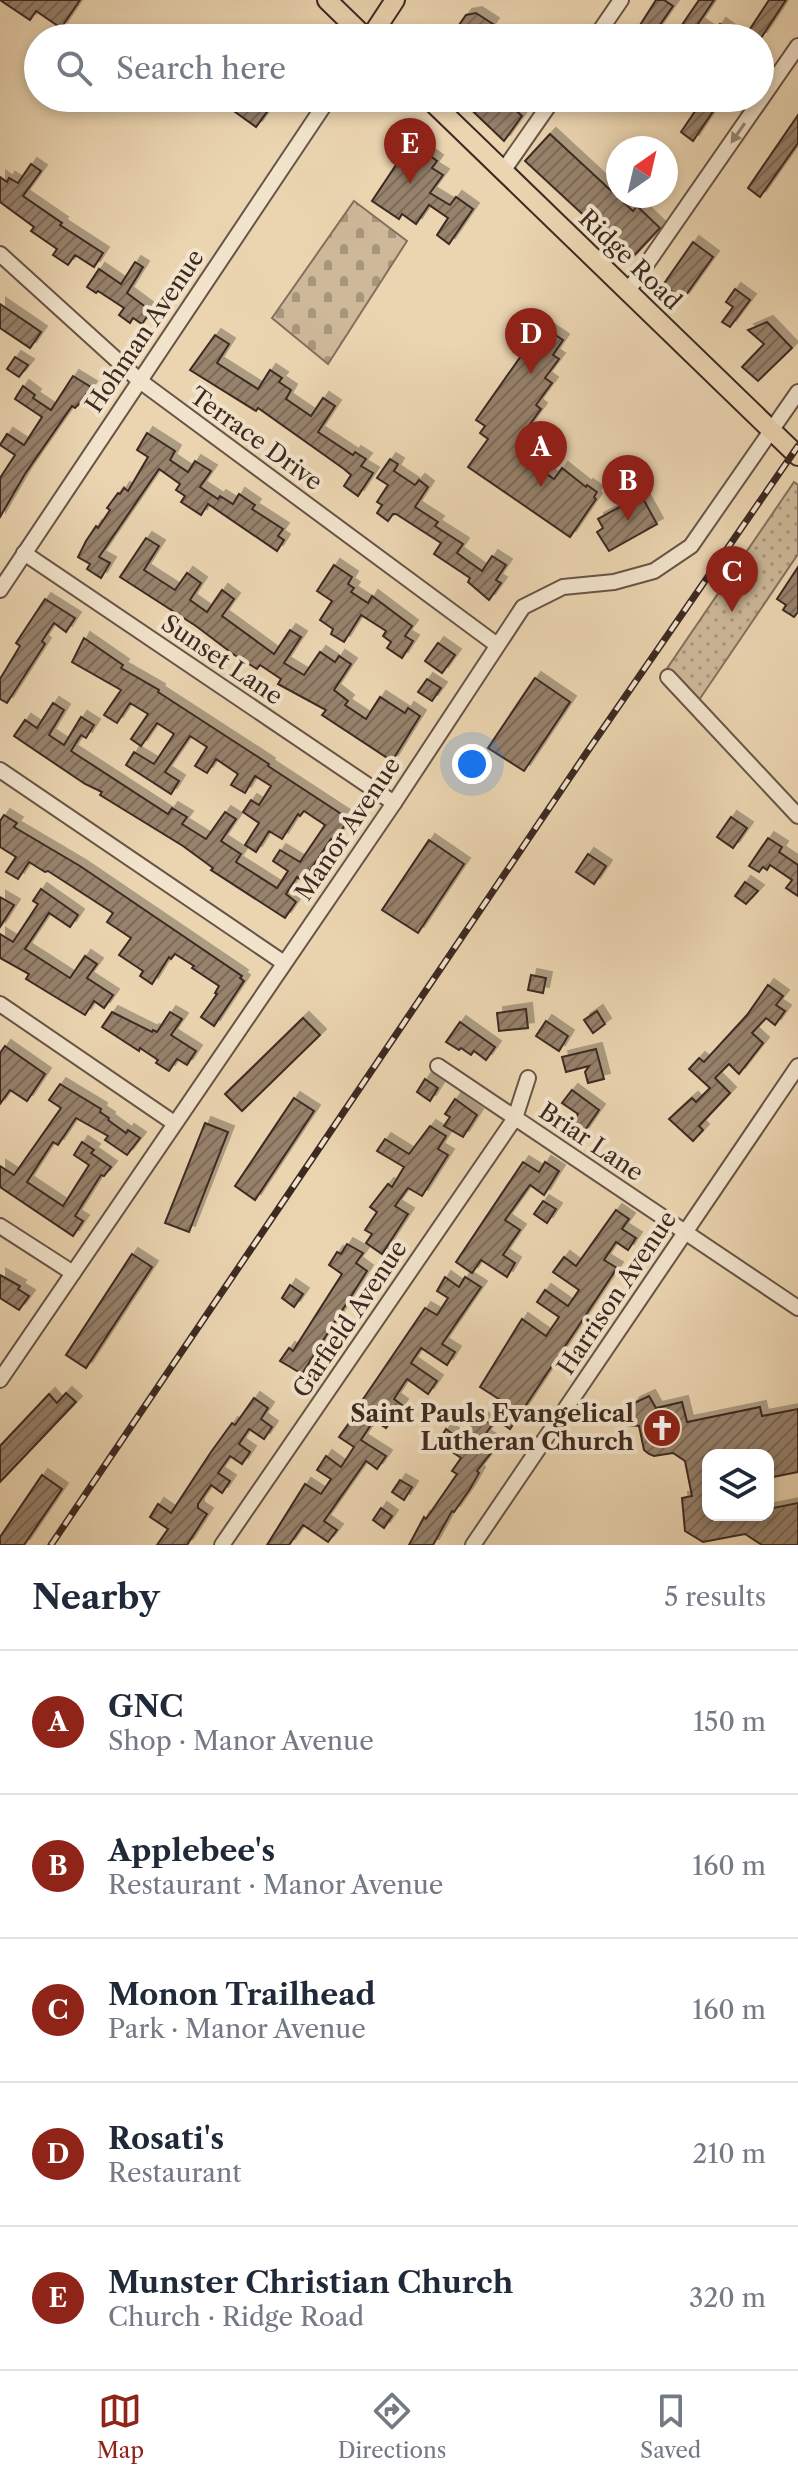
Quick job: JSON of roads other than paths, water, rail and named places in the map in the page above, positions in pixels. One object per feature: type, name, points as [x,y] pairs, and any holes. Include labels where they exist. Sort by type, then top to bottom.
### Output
[{"type":"main road","points":[[327,0],[353,24]]},
{"type":"main road","points":[[378,24],[395,0]]},
{"type":"main road","name":"Ridge Road","points":[[442,112],[798,456]]},
{"type":"street","points":[[605,24],[621,0]]},
{"type":"street","points":[[774,81],[798,46]]},
{"type":"street","name":"Hohman Avenue","points":[[0,590],[320,112]]},
{"type":"street","points":[[503,171],[544,112]]},
{"type":"street","points":[[628,291],[753,112]]},
{"type":"street","name":"Terrace Drive","points":[[0,254],[140,381],[497,645]]},
{"type":"street","name":"Manor Avenue","points":[[0,1380],[394,803],[523,607],[563,587],[614,582],[654,571],[691,546],[798,392]]},
{"type":"street","name":"Sunset Lane","points":[[24,553],[394,803]]},
{"type":"street","points":[[668,677],[798,816]]},
{"type":"street","points":[[0,770],[284,963]]},
{"type":"street","points":[[0,1004],[174,1123]]},
{"type":"street","name":"Briar Lane","points":[[438,1066],[798,1308]]},
{"type":"street","name":"Harrison Avenue","points":[[473,1545],[798,1066]]},
{"type":"street","name":"Garfield Avenue","points":[[222,1545],[515,1118],[528,1078]]},
{"type":"street","points":[[0,1226],[73,1273]]},
{"type":"railway","points":[[51,1545],[587,752],[798,446]]},
{"type":"place","name":"Munster Christian Church","points":[[410,184]]},
{"type":"place","name":"Rosati's","points":[[531,374]]},
{"type":"place","name":"GNC","points":[[541,487]]},
{"type":"place","name":"Applebee's","points":[[628,521]]},
{"type":"place","name":"Monon Trailhead","points":[[732,612]]},
{"type":"place","name":"Saint Pauls Evangelical Lutheran Church","points":[[662,1428]]}]
